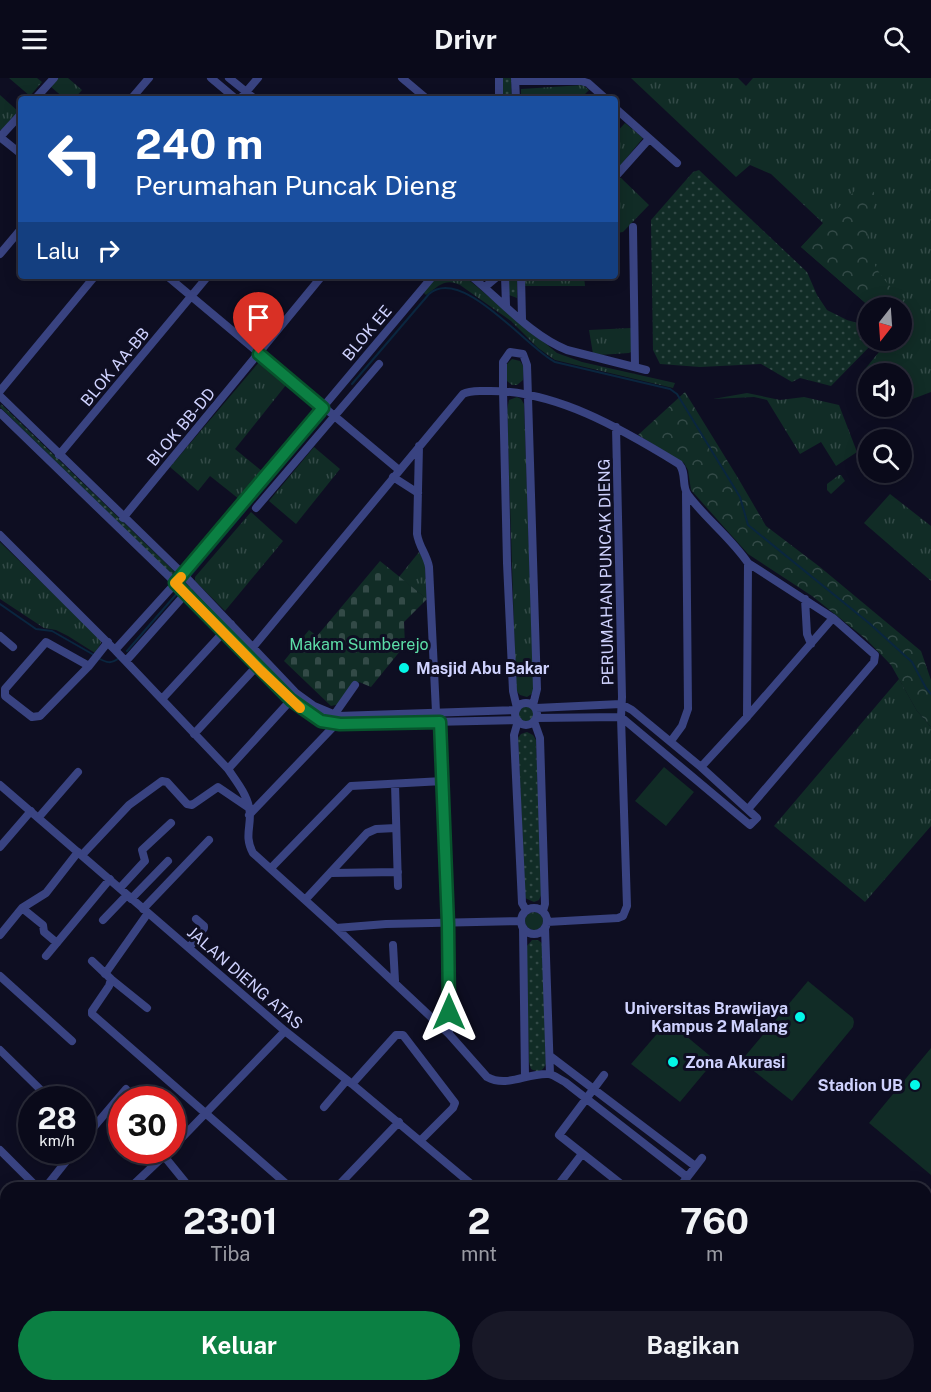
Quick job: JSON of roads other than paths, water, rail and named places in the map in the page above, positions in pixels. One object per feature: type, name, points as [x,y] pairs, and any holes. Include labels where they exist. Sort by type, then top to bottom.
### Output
[{"type":"street","points":[[38,96],[54,78]]},
{"type":"street","points":[[134,96],[149,78]]},
{"type":"street","points":[[211,78],[234,96]]},
{"type":"street","points":[[229,78],[251,96]]},
{"type":"street","points":[[241,96],[258,78]]},
{"type":"street","points":[[402,78],[423,96]]},
{"type":"street","points":[[490,78],[499,82]]},
{"type":"street","points":[[516,96],[515,80],[591,81],[604,96]]},
{"type":"street","points":[[618,111],[676,163]]},
{"type":"street","points":[[18,117],[0,137],[18,152]]},
{"type":"street","points":[[618,174],[649,139]]},
{"type":"street","points":[[633,227],[635,367]]},
{"type":"street","points":[[0,254],[18,233]]},
{"type":"street","points":[[0,391],[93,279]]},
{"type":"street","points":[[171,279],[399,470]]},
{"type":"street","name":"BLOK AA-BB","points":[[59,455],[205,279]]},
{"type":"street","name":"BLOK BB-DD","points":[[123,518],[320,279]]},
{"type":"street","name":"BLOK EE","points":[[115,650],[325,409],[430,279]]},
{"type":"street","points":[[475,279],[555,345],[646,370]]},
{"type":"street","points":[[485,287],[494,279]]},
{"type":"street","points":[[505,279],[506,305]]},
{"type":"street","points":[[521,279],[522,319]]},
{"type":"street","points":[[525,1077],[522,925],[526,910],[522,903],[514,735],[518,720],[513,691],[507,563],[503,390],[504,358],[510,352],[517,352],[525,358],[527,394],[537,689],[534,707],[540,738],[543,911],[547,935],[550,1074]]},
{"type":"street","points":[[256,508],[379,364]]},
{"type":"street","points":[[254,646],[393,477],[467,392],[503,390],[527,394],[572,408],[616,427],[679,464],[683,470],[686,493],[688,708],[682,726],[671,741]]},
{"type":"street","points":[[0,396],[183,574],[254,646],[296,693],[342,721]]},
{"type":"street","points":[[0,413],[186,593],[291,700],[315,717],[342,721],[518,720],[526,724],[535,720],[621,717],[750,825],[757,818],[749,808],[671,741],[621,704],[534,707],[525,703],[517,709],[436,712],[342,721],[249,812]]},
{"type":"street","name":"PERUMAHAN PUNCAK DIENG","points":[[546,925],[618,918],[626,912],[627,906],[616,427]]},
{"type":"street","points":[[419,446],[418,543],[429,567],[436,712]]},
{"type":"street","points":[[393,477],[418,493]]},
{"type":"street","points":[[686,493],[741,552],[748,563],[833,618],[874,652],[875,660],[749,808]]},
{"type":"street","points":[[0,535],[108,642],[228,770],[242,789],[249,812],[247,834],[253,853],[395,981],[449,1034],[487,1077],[495,1081],[508,1082],[550,1074],[565,1082],[687,1177]]},
{"type":"street","points":[[747,717],[748,563]]},
{"type":"street","points":[[126,661],[194,586]]},
{"type":"street","points":[[806,599],[807,634],[811,644]]},
{"type":"street","points":[[701,767],[833,618]]},
{"type":"street","points":[[162,699],[231,624]]},
{"type":"street","points":[[0,636],[13,647]]},
{"type":"street","points":[[90,664],[46,642],[6,689],[5,696],[32,717],[40,716],[90,664],[108,642]]},
{"type":"street","points":[[194,734],[257,666],[261,654]]},
{"type":"street","points":[[257,666],[269,664]]},
{"type":"street","points":[[334,715],[354,685]]},
{"type":"street","points":[[228,770],[291,700]]},
{"type":"street","points":[[440,722],[448,924],[449,1034]]},
{"type":"street","points":[[39,817],[78,771]]},
{"type":"street","points":[[271,868],[348,788],[356,785],[443,781]]},
{"type":"street","points":[[0,935],[22,908],[46,893],[80,854],[129,805],[162,782],[166,782],[187,804],[192,805],[218,787],[249,812]]},
{"type":"street","name":"JALAN DIENG ATAS","points":[[0,784],[285,1031],[399,1122],[469,1182]]},
{"type":"street","points":[[395,784],[398,886]]},
{"type":"street","points":[[0,847],[31,811]]},
{"type":"street","points":[[120,888],[145,861],[142,850],[171,823]]},
{"type":"street","points":[[305,900],[367,833],[376,829],[396,828]]},
{"type":"street","points":[[208,840],[145,911],[108,976],[109,986],[91,1013],[284,1182]]},
{"type":"street","points":[[103,920],[168,861]]},
{"type":"street","points":[[332,873],[398,872]]},
{"type":"street","points":[[46,956],[110,879]]},
{"type":"street","points":[[22,908],[43,925],[44,932],[57,943]]},
{"type":"street","points":[[526,910],[533,908],[543,911]]},
{"type":"street","points":[[189,948],[204,928],[196,919]]},
{"type":"street","points":[[336,928],[386,924],[522,925],[534,934],[539,933],[546,925]]},
{"type":"street","points":[[393,945],[395,981]]},
{"type":"street","points":[[92,962],[147,1008]]},
{"type":"street","points":[[0,976],[72,1041]]},
{"type":"street","points":[[186,1135],[285,1031]]},
{"type":"street","points":[[324,1107],[396,1035],[403,1035],[455,1103],[453,1108],[420,1141]]},
{"type":"street","points":[[0,1050],[37,1086]]},
{"type":"street","points":[[550,1056],[696,1166]]},
{"type":"street","points":[[604,1076],[559,1135],[618,1182]]},
{"type":"street","points":[[96,1122],[108,1109]]},
{"type":"street","points":[[342,1182],[399,1122]]},
{"type":"street","points":[[0,1150],[32,1182]]},
{"type":"street","points":[[561,1182],[582,1154]]},
{"type":"street","points":[[683,1182],[702,1158]]},
{"type":"street","points":[[50,1182],[64,1164]]},
{"type":"street","points":[[136,1182],[156,1164]]},
{"type":"street","points":[[176,1164],[186,1182]]},
{"type":"waterway","points":[[352,384],[429,294],[443,288],[459,291],[476,299],[555,362],[670,389],[677,394],[740,497],[748,525],[869,623],[912,662],[931,694]]},
{"type":"waterway","points":[[190,576],[325,416]]},
{"type":"waterway","points":[[127,651],[179,591]]},
{"type":"waterway","points":[[0,604],[36,629],[52,631],[94,655]]},
{"type":"waterway","points":[[98,658],[109,662],[119,658]]},
{"type":"place","name":"Masjid Abu Bakar","points":[[404,668]]},
{"type":"place","name":"Universitas Brawijaya Kampus 2 Malang","points":[[800,1017]]},
{"type":"place","name":"Zona Akurasi","points":[[673,1062]]},
{"type":"place","name":"Stadion UB","points":[[915,1085]]},
{"type":"park label","name":"Makam Sumberejo","points":[[359,644]]}]
